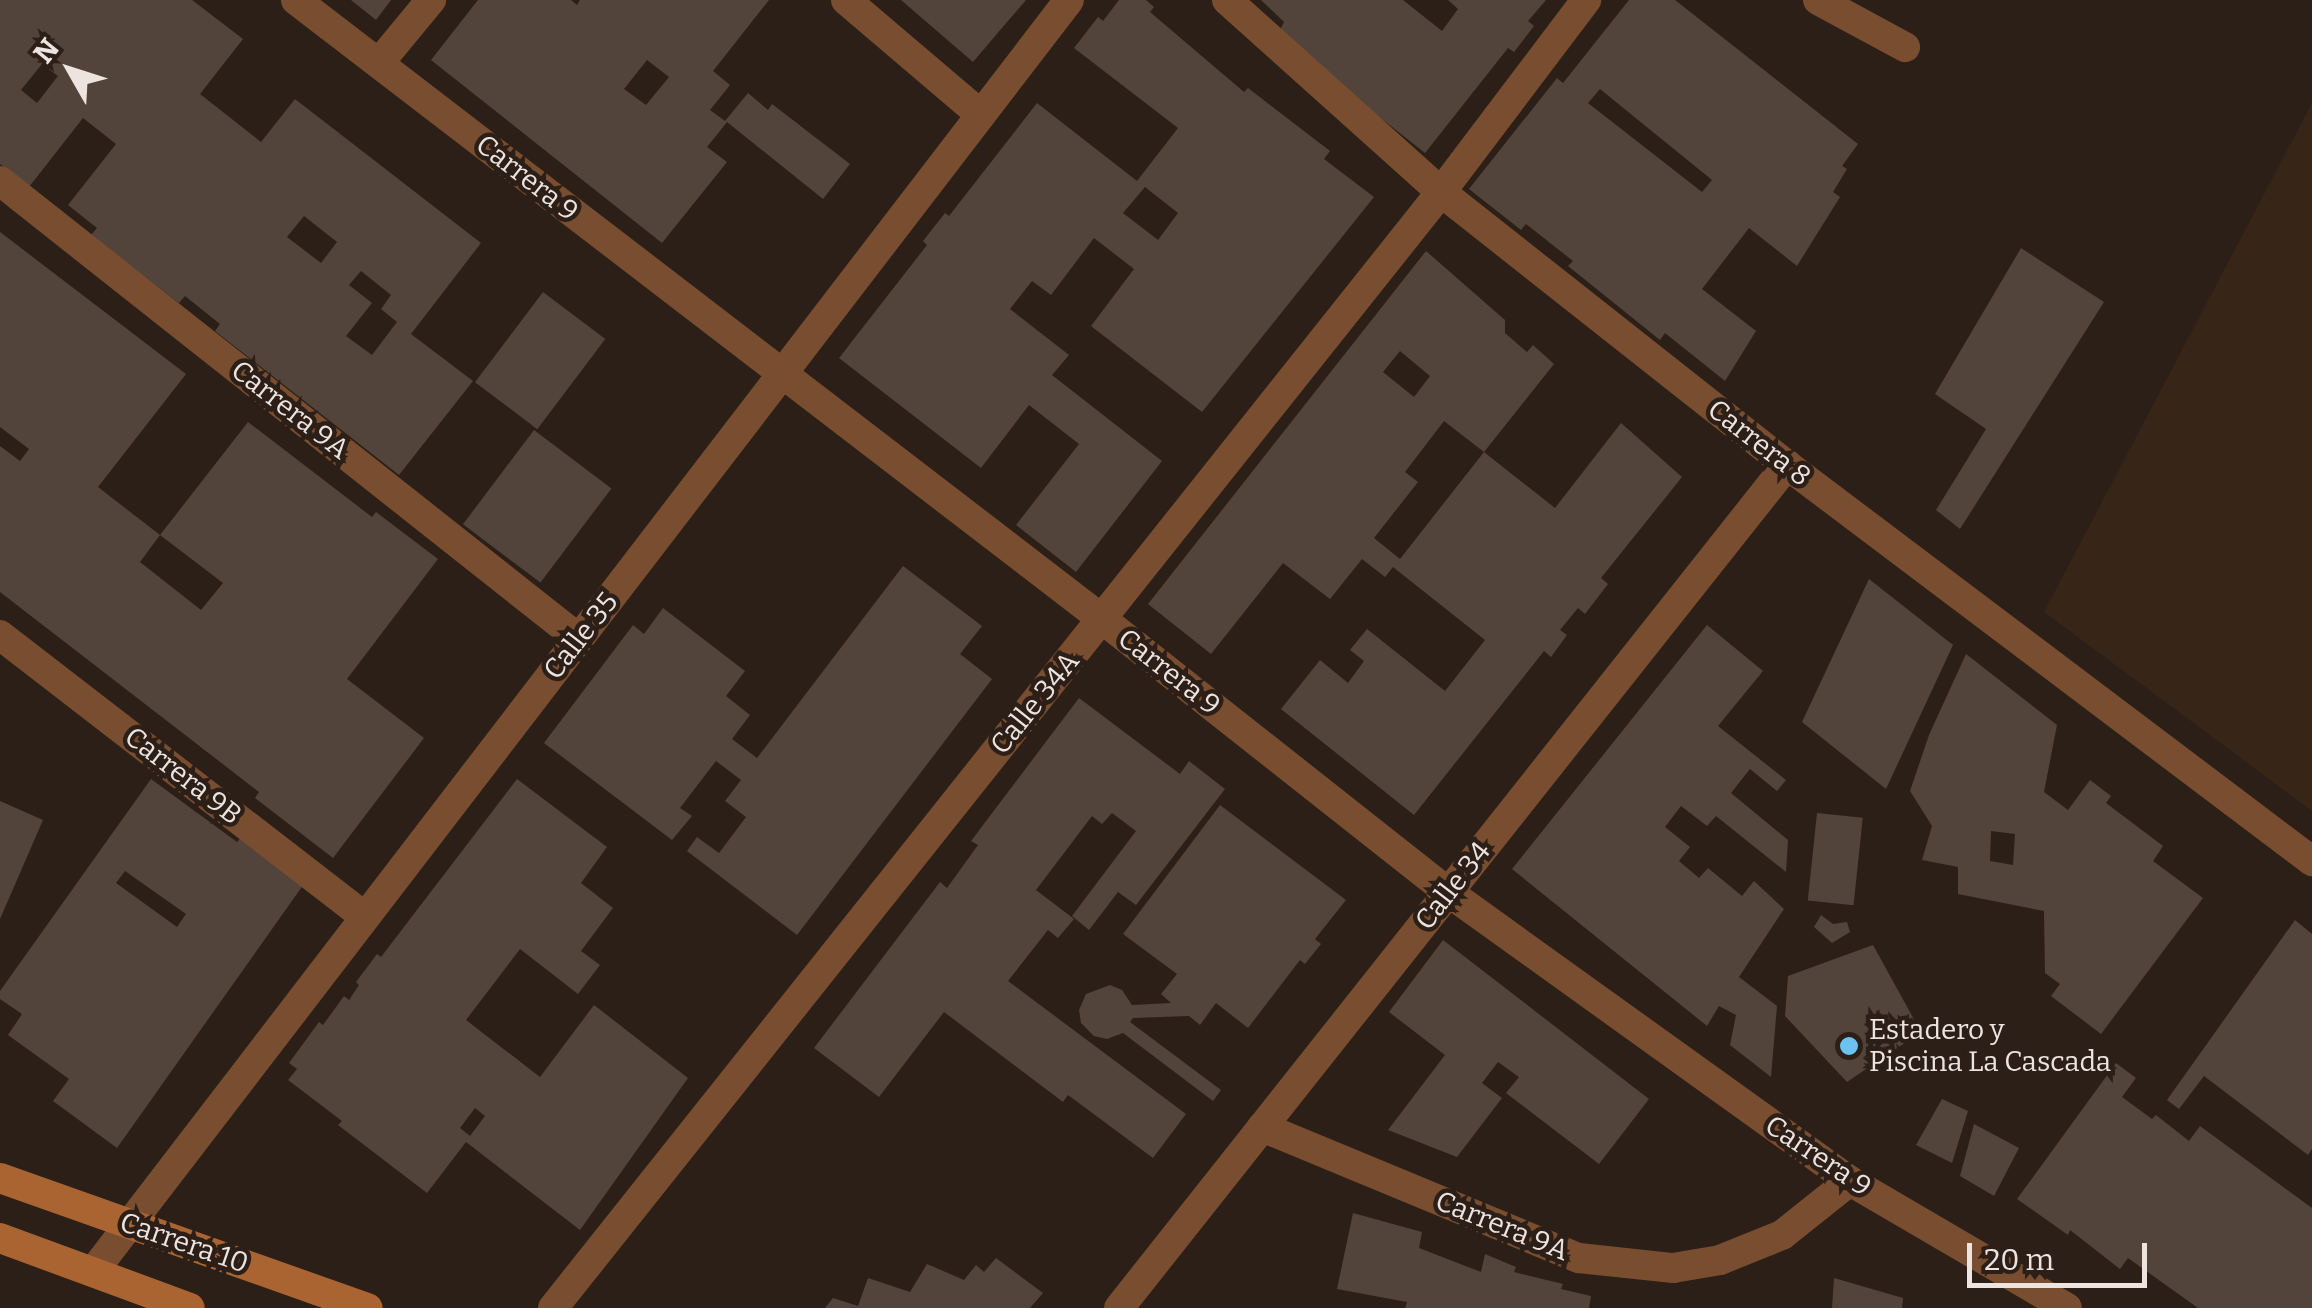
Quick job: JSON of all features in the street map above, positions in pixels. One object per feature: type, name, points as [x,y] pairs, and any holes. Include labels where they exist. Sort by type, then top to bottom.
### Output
[{"type":"main road","name":"Carrera 10","points":[[0,1178],[368,1308]]},
{"type":"main road","name":"Carrera 10","points":[[0,1238],[190,1308]]},
{"type":"street","name":"Carrera 9","points":[[296,0],[1102,619],[1448,892],[1850,1182],[2067,1308]]},
{"type":"street","points":[[379,63],[431,0]]},
{"type":"street","points":[[846,0],[982,115]]},
{"type":"street","name":"Calle 35","points":[[93,1272],[1069,0]]},
{"type":"street","name":"Carrera 8","points":[[1227,0],[1442,192],[1787,465],[2312,861]]},
{"type":"street","name":"Calle 34A","points":[[553,1308],[1442,192],[1586,0]]},
{"type":"street","points":[[1818,0],[1905,46]]},
{"type":"street","name":"Carrera 9A","points":[[0,181],[579,638]]},
{"type":"street","name":"Calle 34","points":[[1119,1308],[1787,465]]},
{"type":"street","name":"Carrera 9B","points":[[0,635],[365,917]]},
{"type":"street","name":"Carrera 9A","points":[[1262,1127],[1579,1258],[1672,1268],[1720,1260],[1782,1235],[1850,1182]]},
{"type":"shaded area","points":[[2312,103],[2312,811],[2044,612]]},
{"type":"building","points":[[0,0],[192,0],[243,39],[200,94],[261,142],[295,99],[481,243],[411,334],[473,381],[399,475],[215,331],[220,324],[185,296],[179,303],[91,235],[97,228],[68,205],[116,144],[83,118],[29,187],[0,164]],"holes":[[[42,64],[58,76],[37,103],[21,90]],[[304,216],[337,242],[321,263],[287,237]],[[361,271],[391,295],[381,309],[397,322],[372,355],[346,336],[372,303],[349,285]]]},
{"type":"building","points":[[351,0],[391,0],[376,20]]},
{"type":"building","points":[[478,0],[571,0],[577,5],[580,0],[769,0],[713,71],[730,85],[710,110],[725,121],[748,93],[768,110],[772,104],[850,164],[823,199],[727,122],[707,147],[727,162],[662,243],[431,60]],"holes":[[[647,60],[669,77],[646,105],[624,89]]]},
{"type":"building","points":[[901,0],[1026,0],[973,62]]},
{"type":"building","points":[[1119,0],[1146,0],[1154,7],[1150,12],[1244,92],[1248,88],[1330,151],[1324,159],[1374,197],[1202,412],[1091,326],[1134,269],[1094,238],[1051,295],[1032,281],[1010,309],[1069,355],[1052,375],[1162,461],[1076,572],[1016,525],[1079,444],[1029,405],[981,468],[839,358],[927,245],[923,241],[945,213],[949,216],[1037,103],[1137,181],[1178,128],[1074,48],[1098,17],[1103,21]],"holes":[[[1145,187],[1178,213],[1158,240],[1123,213]]]},
{"type":"building","points":[[1261,0],[1403,0],[1442,31],[1458,9],[1448,0],[1546,0],[1528,21],[1534,26],[1514,52],[1508,48],[1425,153],[1277,36],[1284,22]]},
{"type":"building","points":[[1629,0],[1675,0],[1858,144],[1842,166],[1847,169],[1833,192],[1840,197],[1797,266],[1749,228],[1702,289],[1756,331],[1725,381],[1665,333],[1660,340],[1568,266],[1573,261],[1526,224],[1521,230],[1469,189],[1557,78],[1563,83]],"holes":[[[1600,89],[1712,180],[1702,192],[1588,103]]]},
{"type":"building","points":[[0,232],[186,374],[98,487],[160,535],[248,422],[372,517],[376,512],[438,559],[347,679],[424,738],[333,858],[255,798],[259,792],[0,592],[0,446],[20,461],[29,449],[0,427]],"holes":[[[160,535],[223,583],[201,610],[140,562]]]},
{"type":"building","points":[[2021,248],[2104,302],[1960,529],[1936,510],[1986,429],[1935,394]]},
{"type":"building","points":[[1426,251],[1505,320],[1505,333],[1527,352],[1533,345],[1554,364],[1484,452],[1555,508],[1621,423],[1682,477],[1601,578],[1608,584],[1585,614],[1578,608],[1560,630],[1567,635],[1551,657],[1544,651],[1414,815],[1281,709],[1320,660],[1348,683],[1364,661],[1350,650],[1367,629],[1445,691],[1485,640],[1393,567],[1385,577],[1362,559],[1330,599],[1283,563],[1211,654],[1148,604]],"holes":[[[1400,351],[1430,376],[1414,397],[1383,372]],[[1444,421],[1484,452],[1400,559],[1374,538],[1418,482],[1405,472]]]},
{"type":"building","points":[[543,292],[605,339],[537,429],[475,382]]},
{"type":"building","points":[[534,430],[611,488],[540,583],[463,524]]},
{"type":"building","points":[[903,566],[982,626],[960,654],[992,679],[797,935],[687,851],[697,837],[719,853],[746,817],[725,801],[741,780],[716,761],[680,808],[692,816],[672,840],[544,743],[633,625],[644,634],[663,608],[745,671],[726,696],[750,715],[732,739],[757,758]]},
{"type":"building","points":[[1869,579],[1953,645],[1886,789],[1802,722]]},
{"type":"building","points":[[1707,625],[1763,671],[1718,726],[1786,780],[1777,791],[1750,769],[1731,793],[1788,840],[1786,872],[1716,816],[1707,826],[1681,806],[1665,827],[1690,847],[1679,861],[1699,878],[1708,868],[1742,896],[1754,881],[1784,909],[1739,977],[1777,1006],[1771,1077],[1730,1045],[1736,1015],[1719,1006],[1707,1026],[1512,869]]},
{"type":"building","points":[[1966,654],[2057,725],[2044,792],[2068,810],[2090,780],[2111,796],[2106,803],[2163,846],[2153,861],[2203,898],[2101,1034],[2051,996],[2060,984],[2045,973],[2044,911],[1958,894],[1958,867],[1922,860],[1932,826],[1910,791],[1929,735]],"holes":[[[1991,831],[2015,834],[2013,865],[1990,861]]]},
{"type":"building","points":[[1079,698],[1180,774],[1189,761],[1225,789],[1136,905],[1118,892],[1089,930],[1072,916],[1136,831],[1112,813],[1102,824],[1092,816],[1036,890],[1074,919],[1058,938],[1048,930],[1008,981],[1186,1114],[1153,1158],[1068,1095],[1063,1102],[944,1012],[879,1097],[814,1048],[940,882],[947,888],[978,845],[971,841]]},
{"type":"building","points":[[151,779],[237,842],[242,836],[306,881],[117,1148],[53,1101],[69,1079],[8,1035],[22,1014],[0,999],[0,991]],"holes":[[[125,871],[186,914],[177,927],[116,883]]]},
{"type":"building","points":[[517,779],[607,847],[581,883],[613,908],[581,951],[600,965],[578,994],[520,949],[466,1020],[540,1077],[594,1005],[688,1078],[580,1230],[466,1142],[427,1193],[338,1125],[342,1121],[288,1080],[297,1069],[289,1063],[319,1022],[323,1025],[344,996],[349,1000],[359,985],[356,982],[377,954],[381,957]],"holes":[[[475,1108],[485,1116],[470,1136],[460,1128]]]},
{"type":"building","points":[[0,801],[43,820],[0,919]]},
{"type":"building","points":[[1220,805],[1346,900],[1315,939],[1321,944],[1305,964],[1300,960],[1248,1028],[1216,1003],[1200,1025],[1189,1016],[1133,1018],[1130,1022],[1221,1090],[1213,1101],[1123,1033],[1107,1039],[1094,1036],[1081,1023],[1079,1010],[1086,994],[1110,985],[1122,990],[1132,1005],[1171,1003],[1161,994],[1177,974],[1123,934]]},
{"type":"building","points":[[1817,813],[1863,818],[1854,905],[1808,901]]},
{"type":"building","points":[[1821,915],[1833,924],[1847,922],[1850,932],[1832,943],[1814,927]]},
{"type":"building","points":[[2295,920],[2312,934],[2312,1149],[2308,1155],[2204,1076],[2179,1109],[2167,1100]]},
{"type":"building","points":[[1443,940],[1649,1099],[1599,1164],[1506,1093],[1519,1077],[1498,1062],[1482,1083],[1502,1098],[1457,1157],[1388,1130],[1445,1055],[1389,1012]]},
{"type":"building","points":[[1873,945],[1921,1032],[1847,1082],[1785,1016],[1788,976]]},
{"type":"building","points":[[2116,1063],[2136,1078],[2122,1097],[2152,1119],[2156,1115],[2189,1141],[2200,1126],[2312,1208],[2312,1308],[2198,1308],[2128,1258],[2120,1269],[2070,1230],[2068,1235],[2017,1199]]},
{"type":"building","points":[[1942,1099],[1968,1111],[1952,1163],[1916,1145]]},
{"type":"building","points":[[1974,1124],[2019,1148],[1994,1196],[1960,1176]]},
{"type":"building","points":[[1353,1213],[1422,1232],[1419,1248],[1481,1272],[1485,1254],[1516,1267],[1514,1272],[1563,1284],[1561,1289],[1591,1296],[1589,1308],[1405,1308],[1407,1302],[1337,1289]]},
{"type":"building","points":[[996,1258],[1043,1293],[1030,1308],[825,1308],[833,1298],[858,1306],[868,1278],[910,1292],[927,1264],[964,1280],[976,1265],[984,1272]]},
{"type":"building","points":[[1834,1278],[1903,1298],[1902,1308],[1832,1308]]},
{"type":"place","name":"Estadero y Piscina La Cascada","points":[[1849,1046]]}]
